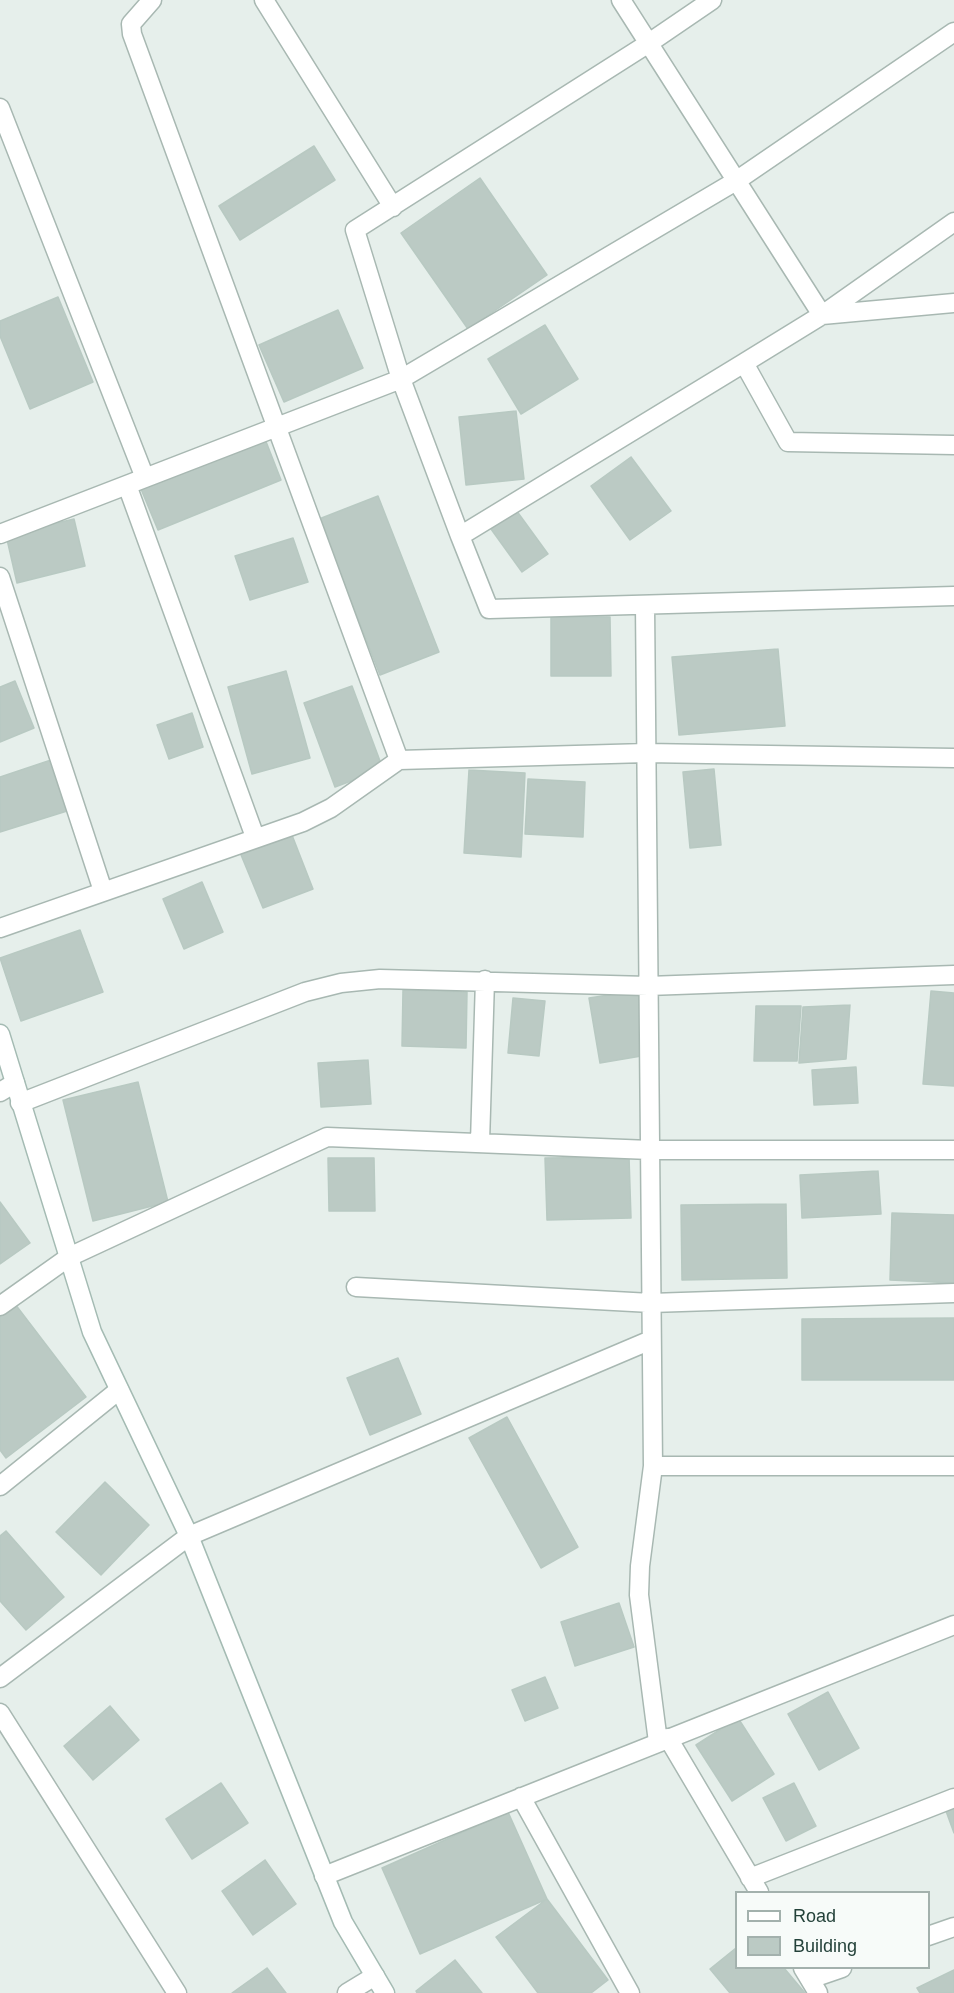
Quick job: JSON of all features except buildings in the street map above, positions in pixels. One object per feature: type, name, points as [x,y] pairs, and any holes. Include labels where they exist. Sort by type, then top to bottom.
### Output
[{"type":"street","points":[[152,0],[131,24],[132,34],[399,760]]},
{"type":"street","points":[[264,0],[393,207]]},
{"type":"street","points":[[621,0],[822,315]]},
{"type":"street","points":[[712,0],[649,44],[355,230],[401,379],[489,609],[954,596]]},
{"type":"street","points":[[0,534],[401,379],[736,181],[954,32]]},
{"type":"street","points":[[0,108],[145,478]]},
{"type":"street","points":[[460,536],[822,315],[954,222]]},
{"type":"street","points":[[822,315],[954,303]]},
{"type":"street","points":[[744,363],[788,442],[954,445]]},
{"type":"street","points":[[127,485],[255,837]]},
{"type":"street","points":[[0,577],[103,891]]},
{"type":"street","points":[[645,605],[653,1466],[640,1566],[639,1595],[663,1740],[754,1885],[954,1798]]},
{"type":"street","points":[[0,928],[303,822],[331,808],[399,760],[646,753],[954,758]]},
{"type":"street","points":[[20,1103],[305,992],[341,983],[380,978],[648,986],[954,975]]},
{"type":"street","points":[[480,1142],[485,980]]},
{"type":"street","points":[[0,1034],[7,1088],[20,1103],[92,1332],[189,1536],[343,1922],[386,1993]]},
{"type":"street","points":[[0,1306],[69,1257],[327,1137],[650,1150],[954,1150]]},
{"type":"street","points":[[356,1287],[651,1302],[954,1293]]},
{"type":"street","points":[[0,1678],[189,1536],[651,1340]]},
{"type":"street","points":[[0,1486],[120,1390]]},
{"type":"street","points":[[653,1466],[954,1466]]},
{"type":"street","points":[[324,1876],[954,1624]]},
{"type":"street","points":[[0,1713],[177,1993]]},
{"type":"street","points":[[521,1797],[630,1993]]},
{"type":"street","points":[[930,1935],[954,1927]]},
{"type":"street","points":[[810,1980],[839,1969]]},
{"type":"street","points":[[347,1993],[375,1976]]}]
